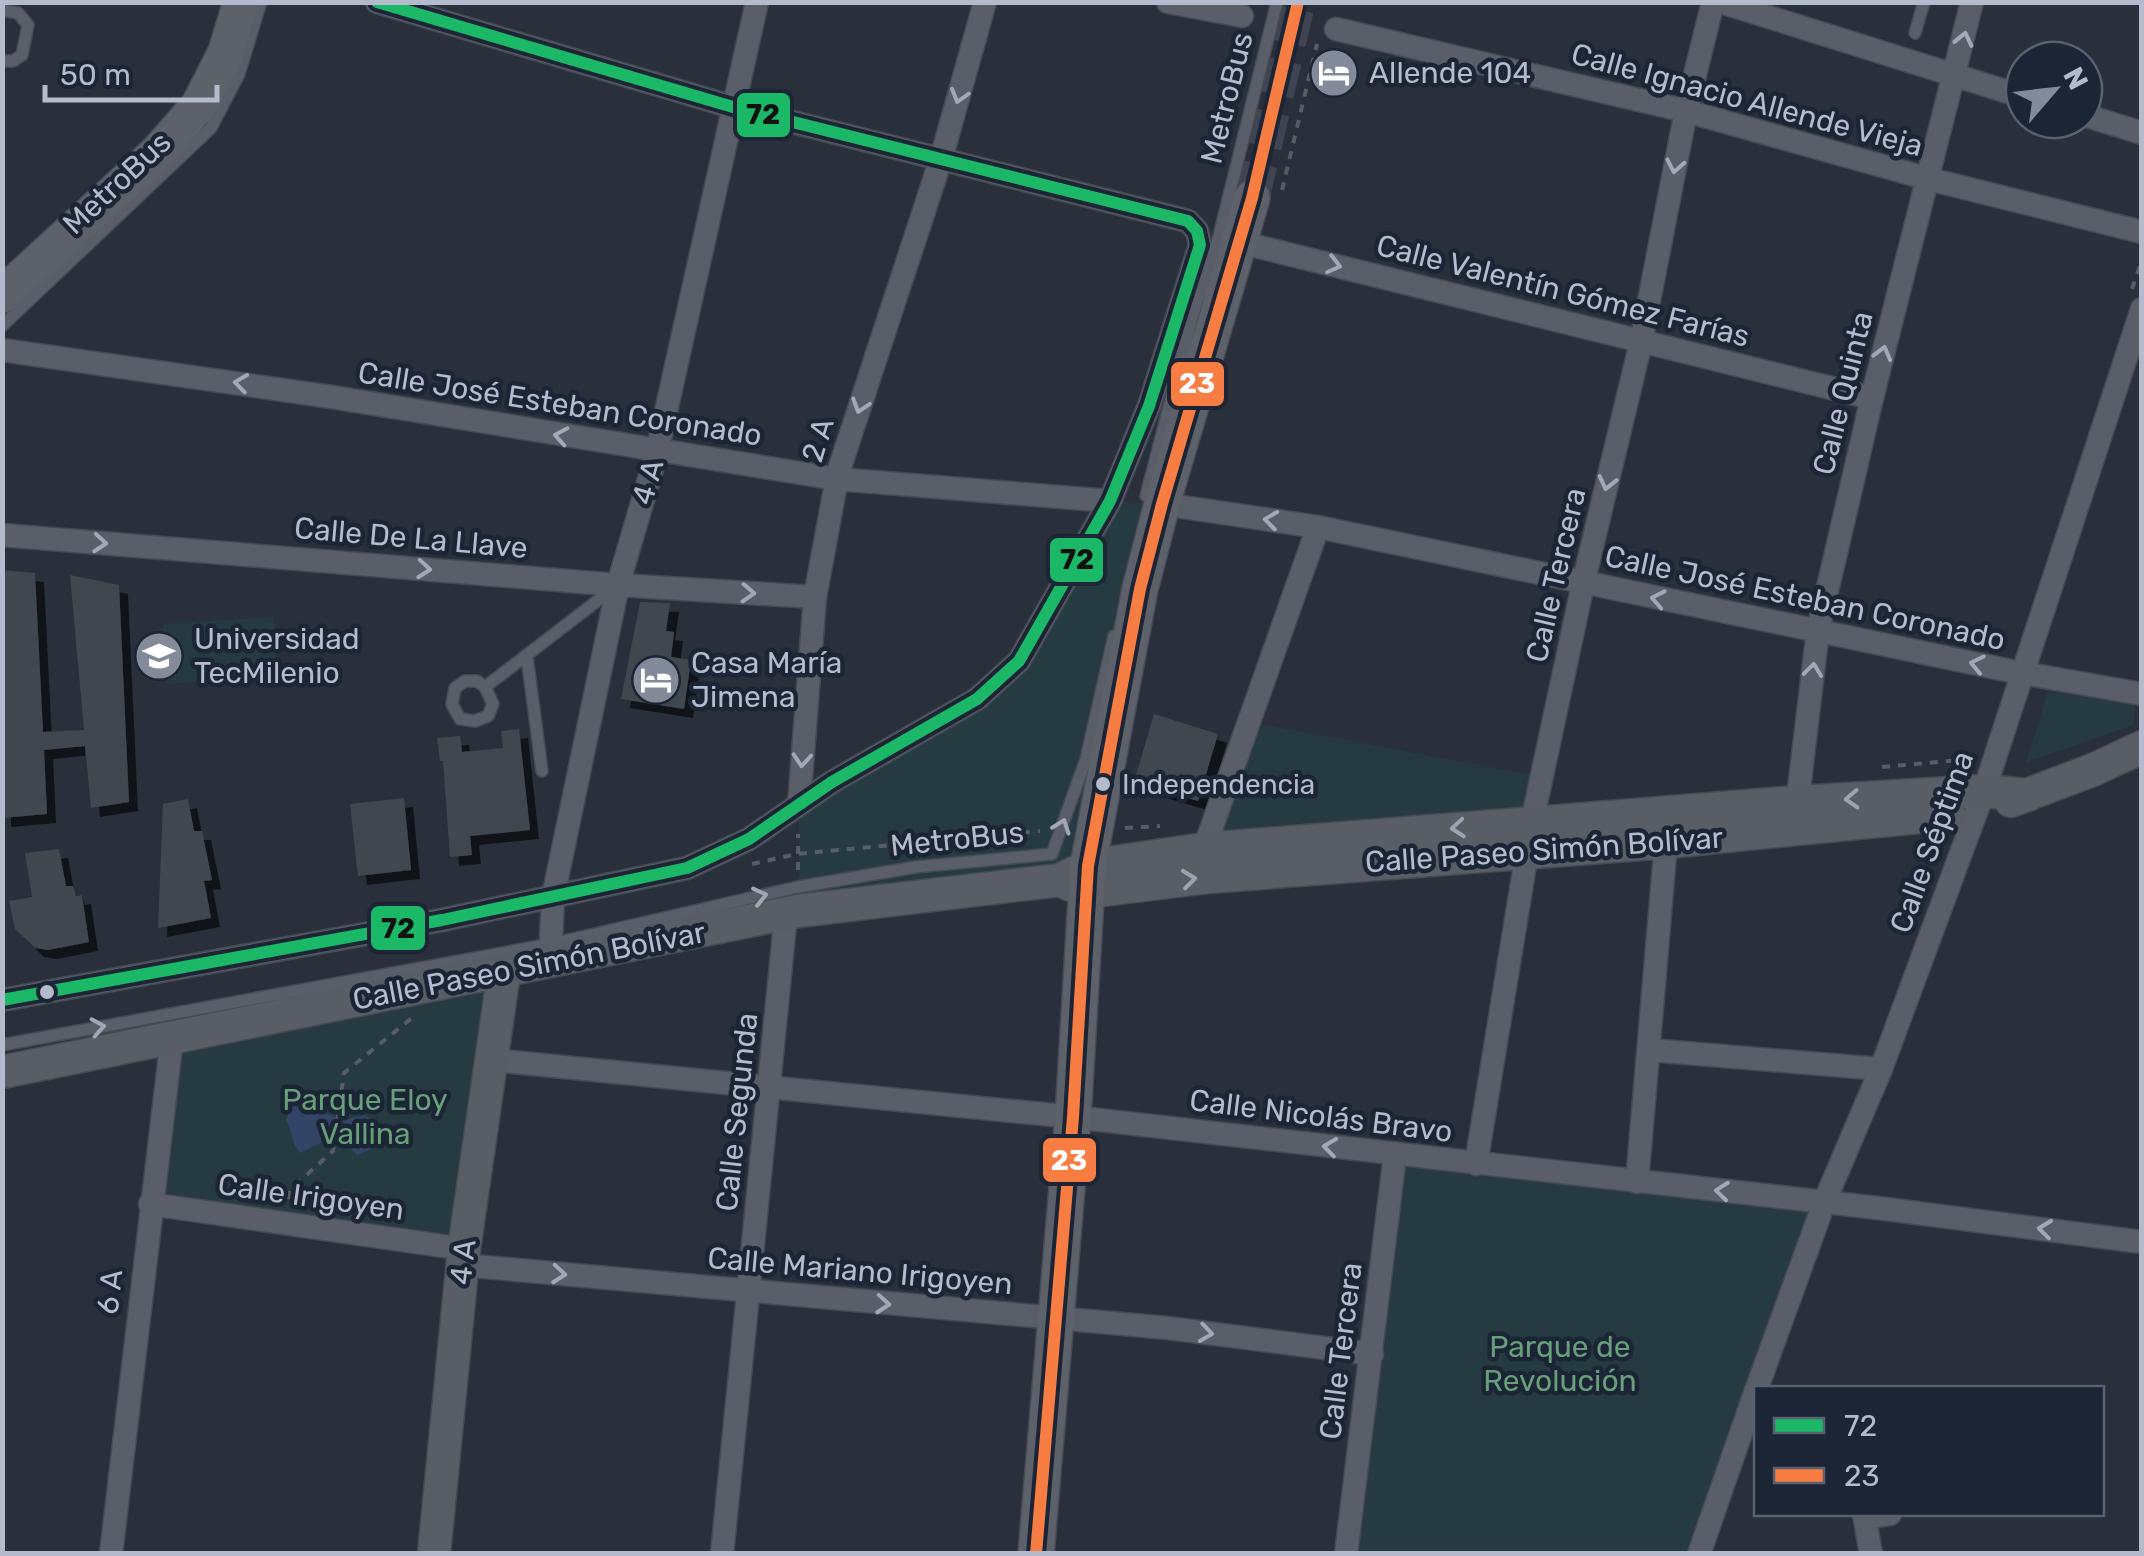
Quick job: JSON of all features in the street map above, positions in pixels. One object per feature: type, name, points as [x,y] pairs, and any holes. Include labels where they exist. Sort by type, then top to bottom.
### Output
[{"type":"main road","points":[[4,301],[158,152],[199,104],[226,52],[241,2]]},
{"type":"main road","points":[[1036,1554],[1073,1117],[1078,879],[1140,589],[1153,504],[1239,242],[1266,196]]},
{"type":"main road","name":"Calle Paseo Simón Bolívar","points":[[1078,879],[1204,849],[1530,836],[1980,802],[2028,795],[2142,746]]},
{"type":"main road","name":"Calle Paseo Simón Bolívar","points":[[2,1072],[504,972],[551,953],[792,901],[1078,879],[1208,877],[1530,836]]},
{"type":"main road","name":"4 A","points":[[434,1554],[463,1257],[504,972]]},
{"type":"street","points":[[377,2],[733,107],[941,158]]},
{"type":"street","name":"4 A","points":[[551,953],[553,897],[618,585],[658,452],[757,2]]},
{"type":"street","name":"2 A","points":[[799,805],[815,597],[837,478],[941,158],[985,2]]},
{"type":"street","points":[[1168,2],[1242,16]]},
{"type":"street","name":"Calle Tercera","points":[[1476,1164],[1530,836],[1583,584],[1641,342],[1686,111],[1713,2]]},
{"type":"street","points":[[1720,2],[2004,91]]},
{"type":"street","name":"Calle Quinta","points":[[1796,816],[1818,630],[1972,2]]},
{"type":"street","name":"Calle Ignacio Allende Vieja","points":[[1336,29],[1686,111],[2142,232]]},
{"type":"street","points":[[2104,121],[2142,133]]},
{"type":"street","name":"Calle Paseo Simón Bolívar","points":[[2,1000],[688,868],[750,839],[848,773],[976,700],[1004,677],[1029,644],[1110,502],[1150,406],[1200,245],[1197,232],[1188,221],[941,158]]},
{"type":"street","name":"Calle Valentín Gómez Farías","points":[[1239,242],[1872,398]]},
{"type":"street","name":"Calle Séptima","points":[[1758,1386],[1824,1202],[1881,1069],[1980,802],[2142,309]]},
{"type":"street","name":"Calle José Esteban Coronado","points":[[2,350],[332,397],[837,478],[1110,502]]},
{"type":"street","name":"Calle José Esteban Coronado","points":[[1153,504],[1318,527],[2024,674],[2142,694]]},
{"type":"street","points":[[1204,849],[1318,527]]},
{"type":"street","name":"Calle De La Llave","points":[[2,535],[618,585],[815,597]]},
{"type":"street","points":[[1637,1182],[1667,827]]},
{"type":"street","name":"Calle Segunda","points":[[722,1554],[769,1085],[792,901]]},
{"type":"street","name":"6 A","points":[[111,1554],[172,1038]]},
{"type":"street","points":[[1649,1050],[1881,1069]]},
{"type":"street","name":"Calle Nicolás Bravo","points":[[492,1060],[1073,1117],[2142,1242]]},
{"type":"street","name":"Calle Tercera","points":[[1346,1554],[1394,1155]]},
{"type":"street","name":"Calle Irigoyen","points":[[150,1204],[284,1223],[463,1257]]},
{"type":"street","name":"Calle Mariano Irigoyen","points":[[463,1257],[749,1293],[1168,1328],[1372,1354]]},
{"type":"street","name":"Calle Séptima","points":[[1699,1554],[1751,1424]]},
{"type":"street","points":[[1864,1516],[1870,1554]]},
{"type":"lane","name":"MetroBus","points":[[2,326],[211,128],[239,74],[261,2]]},
{"type":"lane","name":"MetroBus","points":[[1153,504],[1192,314],[1219,236],[1277,2]]},
{"type":"lane","points":[[1914,33],[1924,2]]},
{"type":"lane","points":[[2,10],[18,13],[28,24],[22,55],[2,61]]},
{"type":"lane","points":[[485,687],[618,585]]},
{"type":"lane","name":"MetroBus","points":[[792,901],[916,867],[1052,854],[1086,758],[1116,628]]},
{"type":"lane","points":[[527,657],[542,771]]},
{"type":"lane","points":[[2,1045],[551,953]]},
{"type":"path","points":[[1266,196],[1317,45]]},
{"type":"path","points":[[792,901],[799,805]]},
{"type":"path","points":[[284,1223],[290,1190],[333,1151],[344,1073],[417,1015]]},
{"type":"green space","points":[[1110,501],[1162,504],[1088,866],[798,911],[799,805],[1001,681]]},
{"type":"green space","points":[[274,617],[278,676],[167,684],[163,624]]},
{"type":"green space","points":[[2048,692],[2135,703],[2134,725],[2026,762]]},
{"type":"green space","points":[[1250,722],[1542,777],[1532,822],[1204,849]]},
{"type":"green space","name":"Parque Eloy Vallina","points":[[504,972],[464,1249],[150,1204],[172,1038]]},
{"type":"green space","name":"Parque de Revolución","points":[[1395,1155],[1824,1203],[1761,1386],[1754,1386],[1754,1407],[1704,1553],[1347,1554]]},
{"type":"water","points":[[303,1106],[344,1120],[365,1115],[381,1128],[375,1148],[357,1155],[342,1140],[328,1139],[300,1153],[286,1120],[291,1107]]},
{"type":"building","points":[[2,570],[35,573],[43,732],[84,730],[70,575],[119,585],[129,802],[91,808],[85,746],[44,750],[47,814],[2,818]]},
{"type":"building","name":"Casa María Jimena","points":[[640,602],[670,603],[666,631],[674,632],[671,657],[691,660],[684,709],[621,699]]},
{"type":"building","points":[[1154,714],[1218,734],[1198,801],[1134,782]]},
{"type":"building","points":[[519,729],[530,830],[470,836],[472,855],[450,857],[443,761],[437,738],[460,736],[462,752],[503,748],[501,731]]},
{"type":"building","points":[[404,798],[411,870],[358,876],[350,804]]},
{"type":"building","points":[[188,799],[194,831],[202,831],[212,880],[204,881],[211,918],[158,928],[163,804]]},
{"type":"building","points":[[59,849],[66,886],[73,886],[76,896],[82,895],[89,942],[48,950],[35,948],[15,929],[9,901],[32,897],[25,853]]},
{"type":"tunnel","points":[[1252,198],[1298,2]]},
{"type":"transit line","name":"72","points":[[2,1000],[442,920],[687,868],[749,839],[832,782],[977,699],[1019,661],[1110,501],[1149,406],[1200,245],[1197,231],[1188,221],[733,107],[377,2]]},
{"type":"transit line","name":"23","points":[[1036,1554],[1073,1117],[1088,866],[1140,589],[1252,198],[1298,2]]},
{"type":"place","name":"Allende 104","points":[[1334,73]]},
{"type":"place","name":"Universidad TecMilenio","points":[[159,656]]},
{"type":"place","name":"Casa María Jimena","points":[[656,680]]},
{"type":"place","name":"Independencia","points":[[1103,784]]}]
